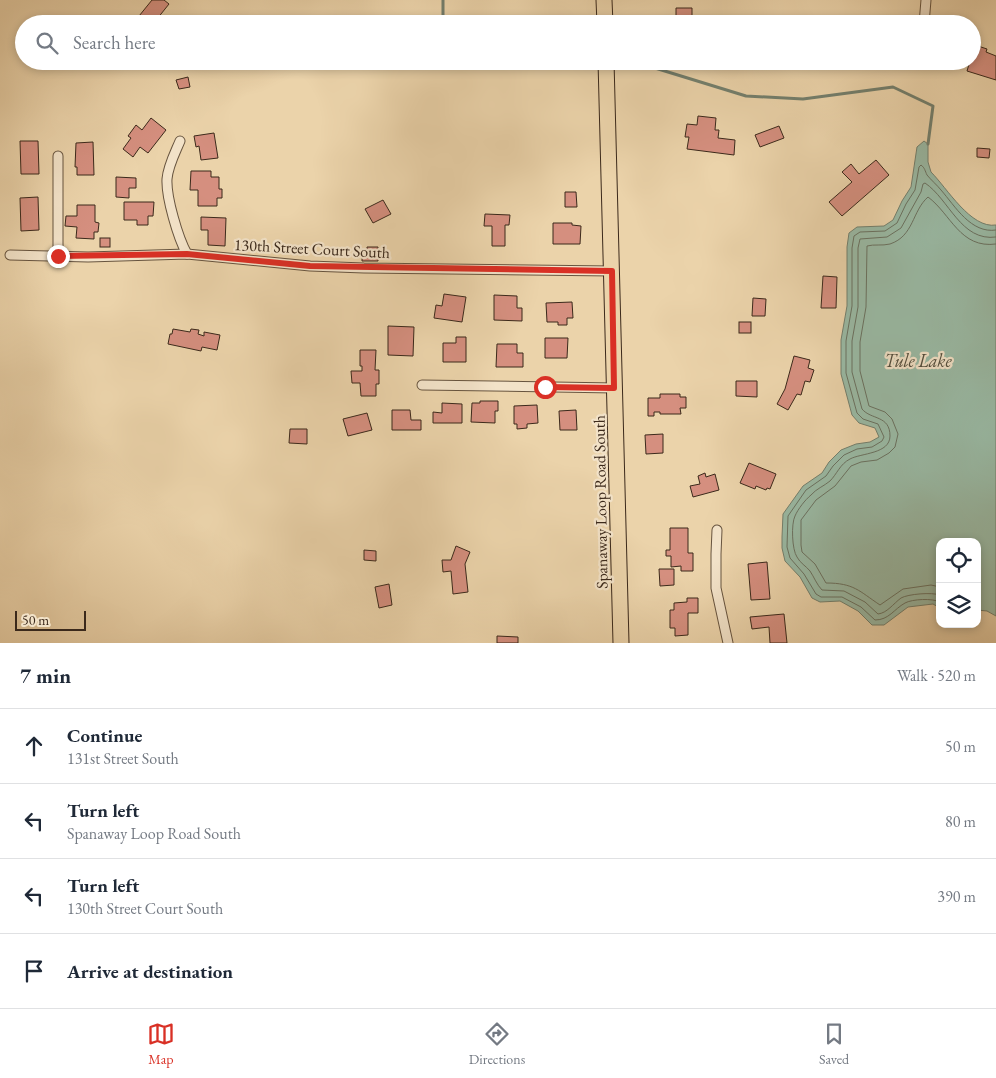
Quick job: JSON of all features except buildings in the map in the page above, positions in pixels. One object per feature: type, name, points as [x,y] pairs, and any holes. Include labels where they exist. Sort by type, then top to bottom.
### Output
[{"type":"main road","points":[[604,0],[605,15]]},
{"type":"main road","name":"Spanaway Loop Road South","points":[[606,70],[621,643]]},
{"type":"street","points":[[925,15],[926,0]]},
{"type":"street","points":[[180,142],[168,170],[167,180],[170,204],[182,245],[187,254]]},
{"type":"street","points":[[58,156],[58,256]]},
{"type":"street","name":"130th Street Court South","points":[[10,255],[187,254],[319,266],[612,271]]},
{"type":"street","points":[[422,385],[614,388]]},
{"type":"street","points":[[717,530],[716,588],[728,643]]},
{"type":"water","name":"Tule Lake","points":[[924,141],[928,144],[928,162],[931,172],[960,206],[978,221],[987,225],[996,225],[996,616],[987,611],[981,610],[981,538],[936,538],[936,606],[933,604],[908,607],[884,625],[872,625],[858,611],[840,601],[820,602],[812,598],[800,577],[785,561],[782,548],[783,514],[803,486],[822,473],[829,462],[841,450],[856,444],[870,442],[879,437],[875,428],[859,423],[852,415],[841,374],[841,340],[847,306],[847,247],[849,233],[857,227],[884,226],[893,220],[911,187],[917,147]]},
{"type":"waterway","points":[[443,0],[443,15]]},
{"type":"waterway","points":[[662,70],[746,96],[803,99],[893,87],[933,106],[928,144]]},
{"type":"route","points":[[58,256],[187,254],[310,266],[612,271],[614,388],[545,387]]}]
